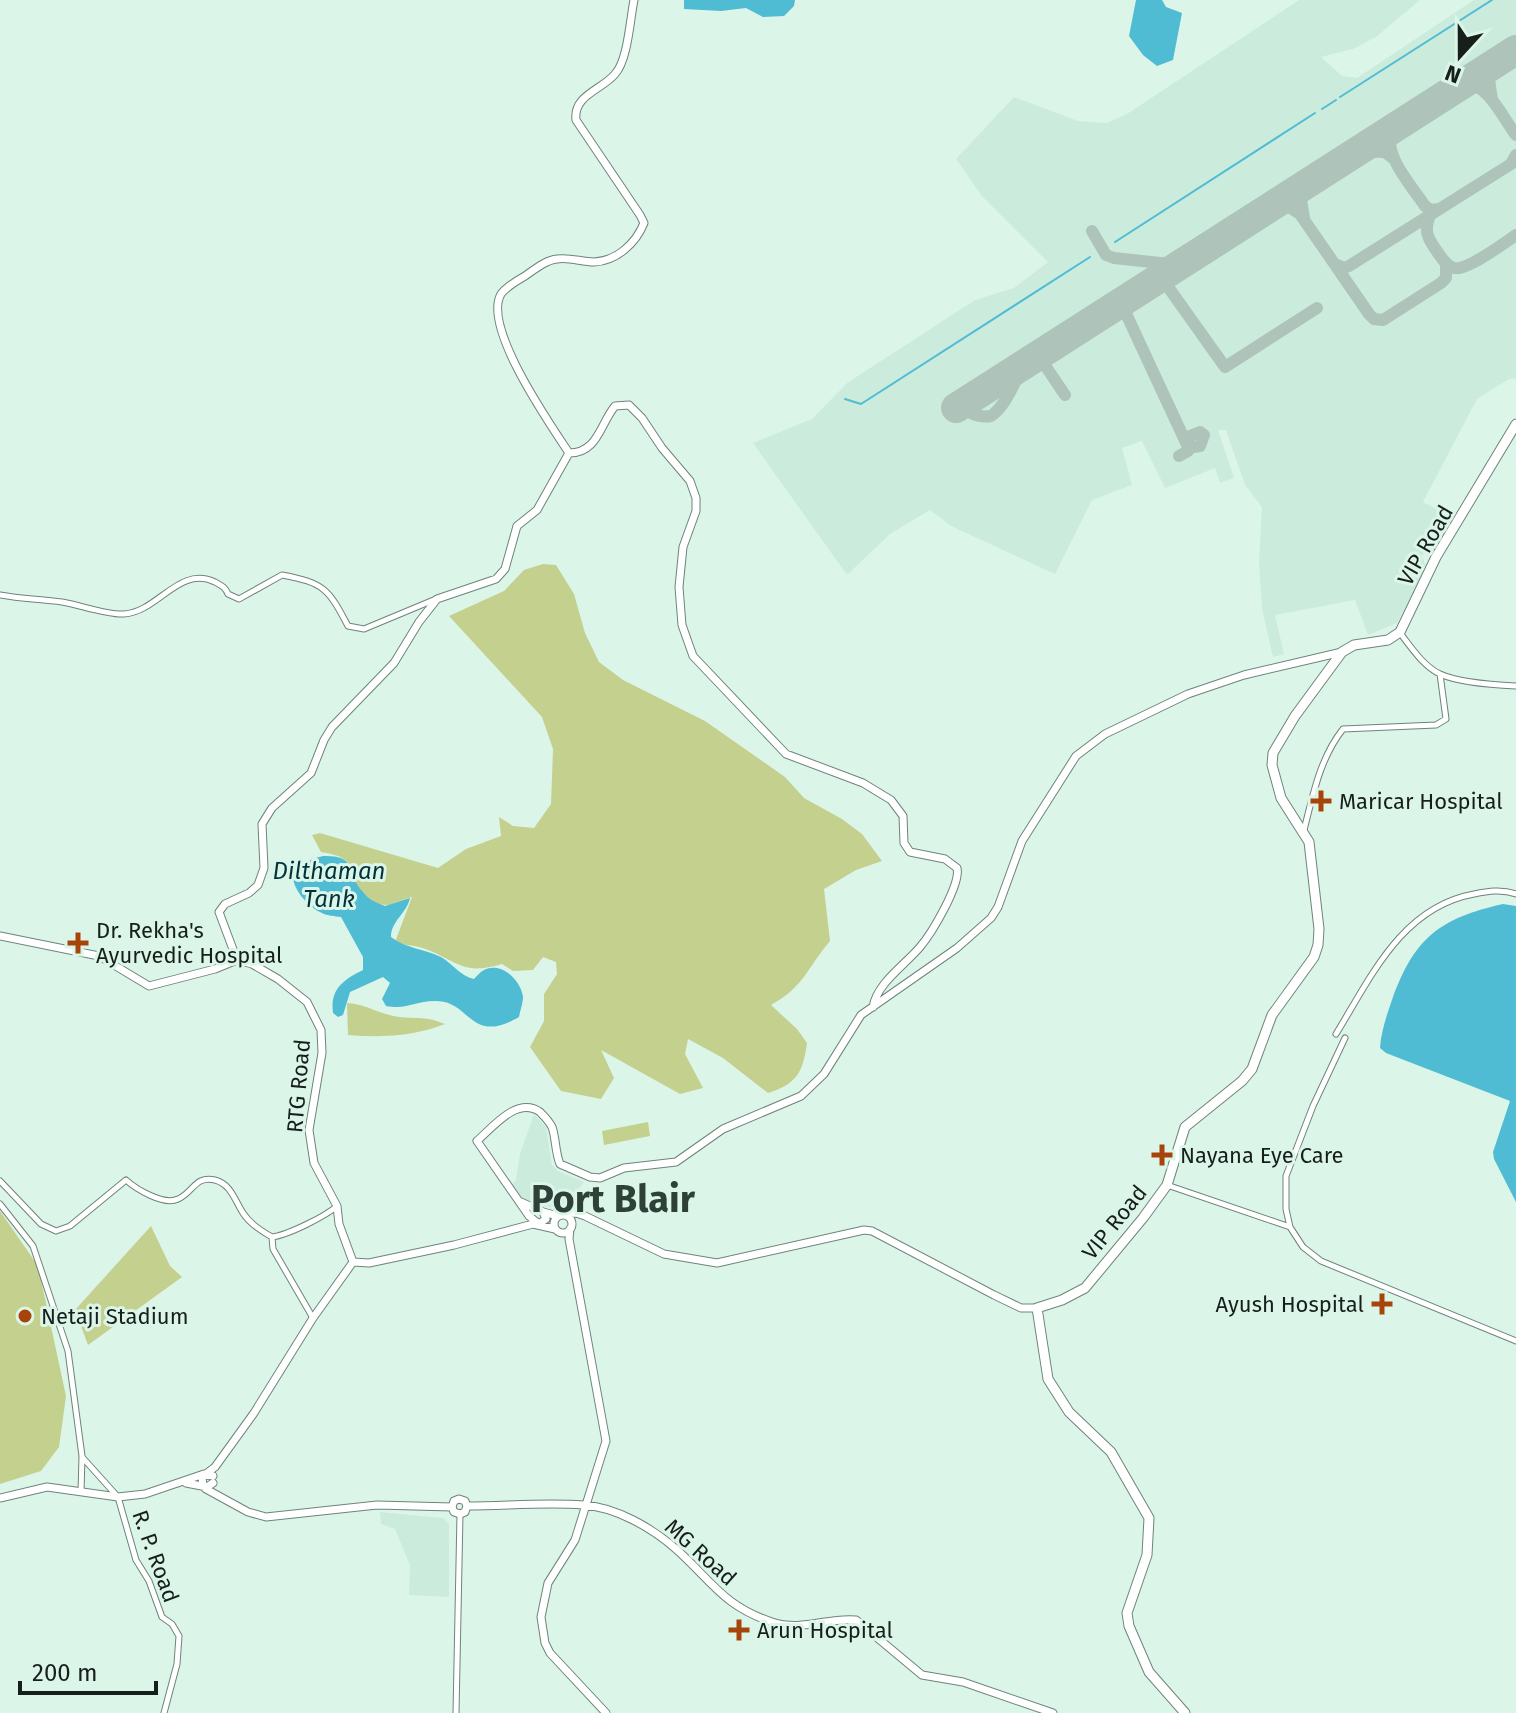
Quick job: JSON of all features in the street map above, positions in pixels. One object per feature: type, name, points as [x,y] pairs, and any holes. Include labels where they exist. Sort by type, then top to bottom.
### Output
[{"type":"highway","name":"VIP Road","points":[[1400,632],[1436,557],[1516,424]]},
{"type":"highway","points":[[1342,652],[1354,645],[1388,640],[1400,632]]},
{"type":"highway","name":"VIP Road","points":[[1037,1308],[1085,1288],[1167,1185],[1185,1127],[1242,1081],[1252,1069],[1272,1015],[1314,957],[1318,945],[1318,912],[1309,842],[1281,798],[1272,765],[1273,753],[1295,716],[1342,652]]},
{"type":"highway","points":[[1037,1308],[1048,1379],[1069,1412],[1111,1452],[1149,1518],[1147,1555],[1127,1613],[1129,1626],[1149,1672],[1185,1713]]},
{"type":"main road","points":[[569,453],[527,387],[502,337],[498,305],[501,295],[509,287],[550,260],[606,260],[637,239],[644,223],[576,120],[575,111],[578,104],[621,67],[634,0]]},
{"type":"main road","points":[[569,453],[583,452],[592,445],[615,406],[629,405],[637,412],[690,481],[696,498],[696,511],[683,547],[679,587],[682,625],[688,646],[698,664],[786,754],[863,783],[891,800],[903,816],[904,843],[910,852],[945,859],[957,868],[957,881],[926,938],[878,993],[873,1007]]},
{"type":"main road","points":[[0,936],[99,956],[149,986],[237,960],[219,912],[231,900],[256,889],[260,882],[264,868],[261,829],[267,815],[311,773],[332,727],[394,663],[437,599],[496,579],[505,569],[517,526],[537,510],[569,453]]},
{"type":"main road","points":[[595,1221],[585,1221],[563,1233],[539,1224],[516,1199],[477,1141],[512,1110],[523,1107],[535,1109],[552,1126],[555,1153],[560,1164],[590,1177],[609,1176],[624,1168],[676,1162],[723,1129],[776,1108],[812,1087],[824,1074],[861,1015],[957,948],[991,918],[1022,841],[1076,756],[1105,734],[1188,694],[1244,675],[1342,652]]},
{"type":"main road","name":"RTG Road","points":[[237,960],[252,964],[278,979],[307,1002],[321,1030],[322,1053],[309,1130],[314,1163],[337,1206],[339,1224],[353,1262]]},
{"type":"main road","points":[[516,1199],[543,1212],[571,1219],[571,1248],[606,1441],[575,1540],[548,1583],[541,1617],[545,1643],[550,1653],[606,1713]]},
{"type":"main road","points":[[512,1231],[529,1216],[543,1212]]},
{"type":"main road","points":[[203,1486],[353,1262],[369,1263],[539,1224],[546,1219],[543,1212]]},
{"type":"main road","points":[[571,1248],[556,1230],[554,1220],[561,1215],[576,1213],[664,1254],[717,1263],[864,1230],[872,1231],[1021,1308],[1037,1308]]},
{"type":"main road","points":[[0,1498],[47,1487],[118,1497],[145,1494],[210,1477]]},
{"type":"main road","points":[[210,1477],[216,1495]]},
{"type":"main road","points":[[184,1483],[203,1486],[248,1512],[266,1517],[377,1505],[452,1507]]},
{"type":"main road","points":[[459,1499],[465,1501],[467,1506],[465,1512],[460,1514],[454,1512],[452,1507],[454,1501],[459,1499]]},
{"type":"main road","name":"MG Road","points":[[467,1506],[586,1505],[631,1519],[677,1551],[728,1601],[756,1615],[793,1626],[856,1620],[922,1675],[963,1682],[1053,1713]]},
{"type":"street","points":[[0,595],[28,601],[60,601],[125,614],[143,607],[183,581],[205,577],[225,587],[228,594],[239,599],[282,575],[314,581],[333,597],[348,626],[364,629],[437,599]]},
{"type":"street","points":[[1400,632],[1418,656],[1440,674],[1489,685],[1516,686]]},
{"type":"street","points":[[1304,831],[1315,783],[1343,729],[1436,725],[1446,719],[1440,674]]},
{"type":"street","points":[[1336,1034],[1382,957],[1403,931],[1426,913],[1449,899],[1471,894],[1495,890],[1516,894]]},
{"type":"street","points":[[1345,1038],[1313,1106],[1286,1176],[1286,1209],[1290,1227],[1303,1247],[1321,1261],[1516,1341]]},
{"type":"street","points":[[0,1181],[41,1224],[56,1231],[70,1226],[126,1180],[138,1190],[170,1200],[178,1199],[195,1182],[213,1179],[230,1190],[244,1215],[272,1237],[282,1236],[328,1214],[337,1206]]},
{"type":"street","points":[[1167,1185],[1290,1227]]},
{"type":"street","points":[[0,1204],[33,1246],[68,1351],[82,1456],[81,1492]]},
{"type":"street","points":[[272,1237],[273,1249],[313,1318]]},
{"type":"street","points":[[82,1456],[118,1497]]},
{"type":"street","name":"R. P. Road","points":[[118,1497],[136,1560],[149,1581],[162,1617],[172,1624],[179,1636],[177,1664],[164,1713]]},
{"type":"street","points":[[456,1713],[460,1514]]},
{"type":"shaded area","points":[[1299,0],[1420,0],[1376,37],[1353,49],[1321,57],[1342,76],[1357,78],[1474,0],[1516,0],[1516,378],[1509,379],[1477,399],[1423,502],[1451,517],[1434,550],[1422,555],[1426,568],[1397,623],[1368,635],[1355,600],[1275,615],[1284,654],[1273,657],[1262,609],[1259,562],[1262,507],[1245,485],[1226,430],[1218,430],[1234,478],[1220,483],[1215,468],[1165,488],[1142,441],[1122,448],[1132,485],[1092,500],[1055,574],[951,526],[930,510],[890,534],[847,575],[753,443],[812,419],[847,383],[975,300],[1014,288],[1048,262],[982,196],[956,159],[1014,97],[1078,121],[1107,123],[1127,114]]},
{"type":"shaded area","points":[[534,1114],[546,1127],[552,1165],[558,1171],[584,1182],[569,1201],[557,1207],[534,1206],[521,1198],[511,1185],[516,1180],[520,1154]]},
{"type":"shaded area","points":[[380,1512],[443,1518],[449,1524],[449,1597],[409,1595],[410,1565],[395,1529],[381,1524]]},
{"type":"green space","points":[[543,564],[556,565],[574,594],[585,633],[599,662],[623,680],[705,721],[785,777],[804,798],[862,834],[882,861],[856,870],[824,889],[830,941],[798,984],[771,1005],[807,1043],[797,1076],[778,1089],[768,1093],[723,1058],[688,1039],[685,1054],[703,1088],[680,1094],[601,1050],[614,1078],[601,1099],[561,1091],[530,1047],[544,1021],[544,994],[557,974],[556,962],[543,957],[533,970],[513,971],[502,964],[467,967],[431,951],[395,942],[412,897],[388,905],[375,904],[355,886],[353,871],[347,861],[321,852],[312,835],[320,833],[438,868],[466,849],[501,836],[499,817],[513,826],[534,828],[551,804],[553,749],[542,717],[449,616],[504,591],[524,570]]},
{"type":"green space","points":[[347,1003],[392,1016],[445,1024],[398,1035],[348,1035]]},
{"type":"green space","points":[[648,1122],[650,1136],[604,1145],[602,1131]]},
{"type":"green space","name":"Netaji Stadium","points":[[0,1211],[38,1266],[66,1396],[59,1447],[41,1471],[0,1484]]},
{"type":"green space","points":[[151,1226],[170,1266],[182,1277],[88,1345],[75,1310]]},
{"type":"water","points":[[684,0],[795,0],[794,6],[784,16],[763,17],[746,8],[721,11],[684,9]]},
{"type":"water","points":[[1136,0],[1162,0],[1166,7],[1182,13],[1173,60],[1157,66],[1143,55],[1129,36]]},
{"type":"water","name":"Dilthaman Tank","points":[[323,856],[342,858],[347,862],[365,895],[376,902],[385,906],[410,898],[392,931],[391,937],[396,941],[441,957],[474,979],[490,968],[509,974],[518,984],[523,997],[519,1017],[490,1027],[472,1020],[447,1003],[428,1001],[400,1007],[386,1006],[382,999],[390,983],[383,977],[350,992],[343,1015],[338,1017],[333,1013],[336,991],[363,970],[363,957],[341,917],[317,910],[306,902],[295,885],[293,873],[312,859]]},
{"type":"water","points":[[1503,904],[1516,906],[1516,1202],[1493,1152],[1510,1101],[1380,1048],[1392,1000],[1420,946],[1446,924]]},
{"type":"waterway","points":[[1340,97],[1492,0]]},
{"type":"waterway","points":[[1322,109],[1336,100]]},
{"type":"waterway","points":[[1115,242],[1315,113]]},
{"type":"waterway","points":[[845,399],[861,404],[1090,257]]},
{"type":"taxiway","points":[[1492,100],[1489,79],[1494,64]]},
{"type":"taxiway","points":[[1464,83],[1488,95],[1516,135]]},
{"type":"taxiway","points":[[1393,128],[1391,148],[1399,169],[1425,206],[1431,210],[1439,209]]},
{"type":"taxiway","points":[[1357,151],[1385,152],[1394,159]]},
{"type":"taxiway","points":[[1335,264],[1344,268],[1349,266],[1511,164],[1516,155]]},
{"type":"taxiway","points":[[1304,218],[1301,200],[1305,184]]},
{"type":"taxiway","points":[[1275,204],[1289,207],[1300,214],[1374,319],[1383,320],[1441,283],[1446,278],[1446,264]]},
{"type":"taxiway","points":[[1430,215],[1427,225],[1429,237],[1444,261],[1454,268],[1476,261],[1516,235]]},
{"type":"taxiway","points":[[1092,231],[1106,255],[1179,265]]},
{"type":"taxiway","points":[[1161,277],[1225,367],[1317,308]]},
{"type":"taxiway","points":[[1124,301],[1122,305],[1188,447],[1188,451],[1179,456]]},
{"type":"taxiway","points":[[1038,355],[1065,395]]},
{"type":"taxiway","points":[[991,385],[964,393],[959,400],[961,405],[972,414],[991,416],[1002,404],[1027,362]]},
{"type":"taxiway","points":[[1183,435],[1187,437],[1200,432],[1204,435],[1200,446],[1193,447],[1186,443]]},
{"type":"runway","points":[[956,408],[1516,50]]},
{"type":"place","name":"Maricar Hospital","points":[[1321,801]]},
{"type":"place","name":"Dr. Rekha's Ayurvedic Hospital","points":[[78,943]]},
{"type":"place","name":"Nayana Eye Care","points":[[1162,1155]]},
{"type":"place","name":"Ayush Hospital","points":[[1382,1304]]},
{"type":"place","name":"Netaji Stadium","points":[[25,1316]]},
{"type":"place","name":"Arun Hospital","points":[[739,1630]]},
{"type":"district","name":"Port Blair","points":[[613,1199]]}]
